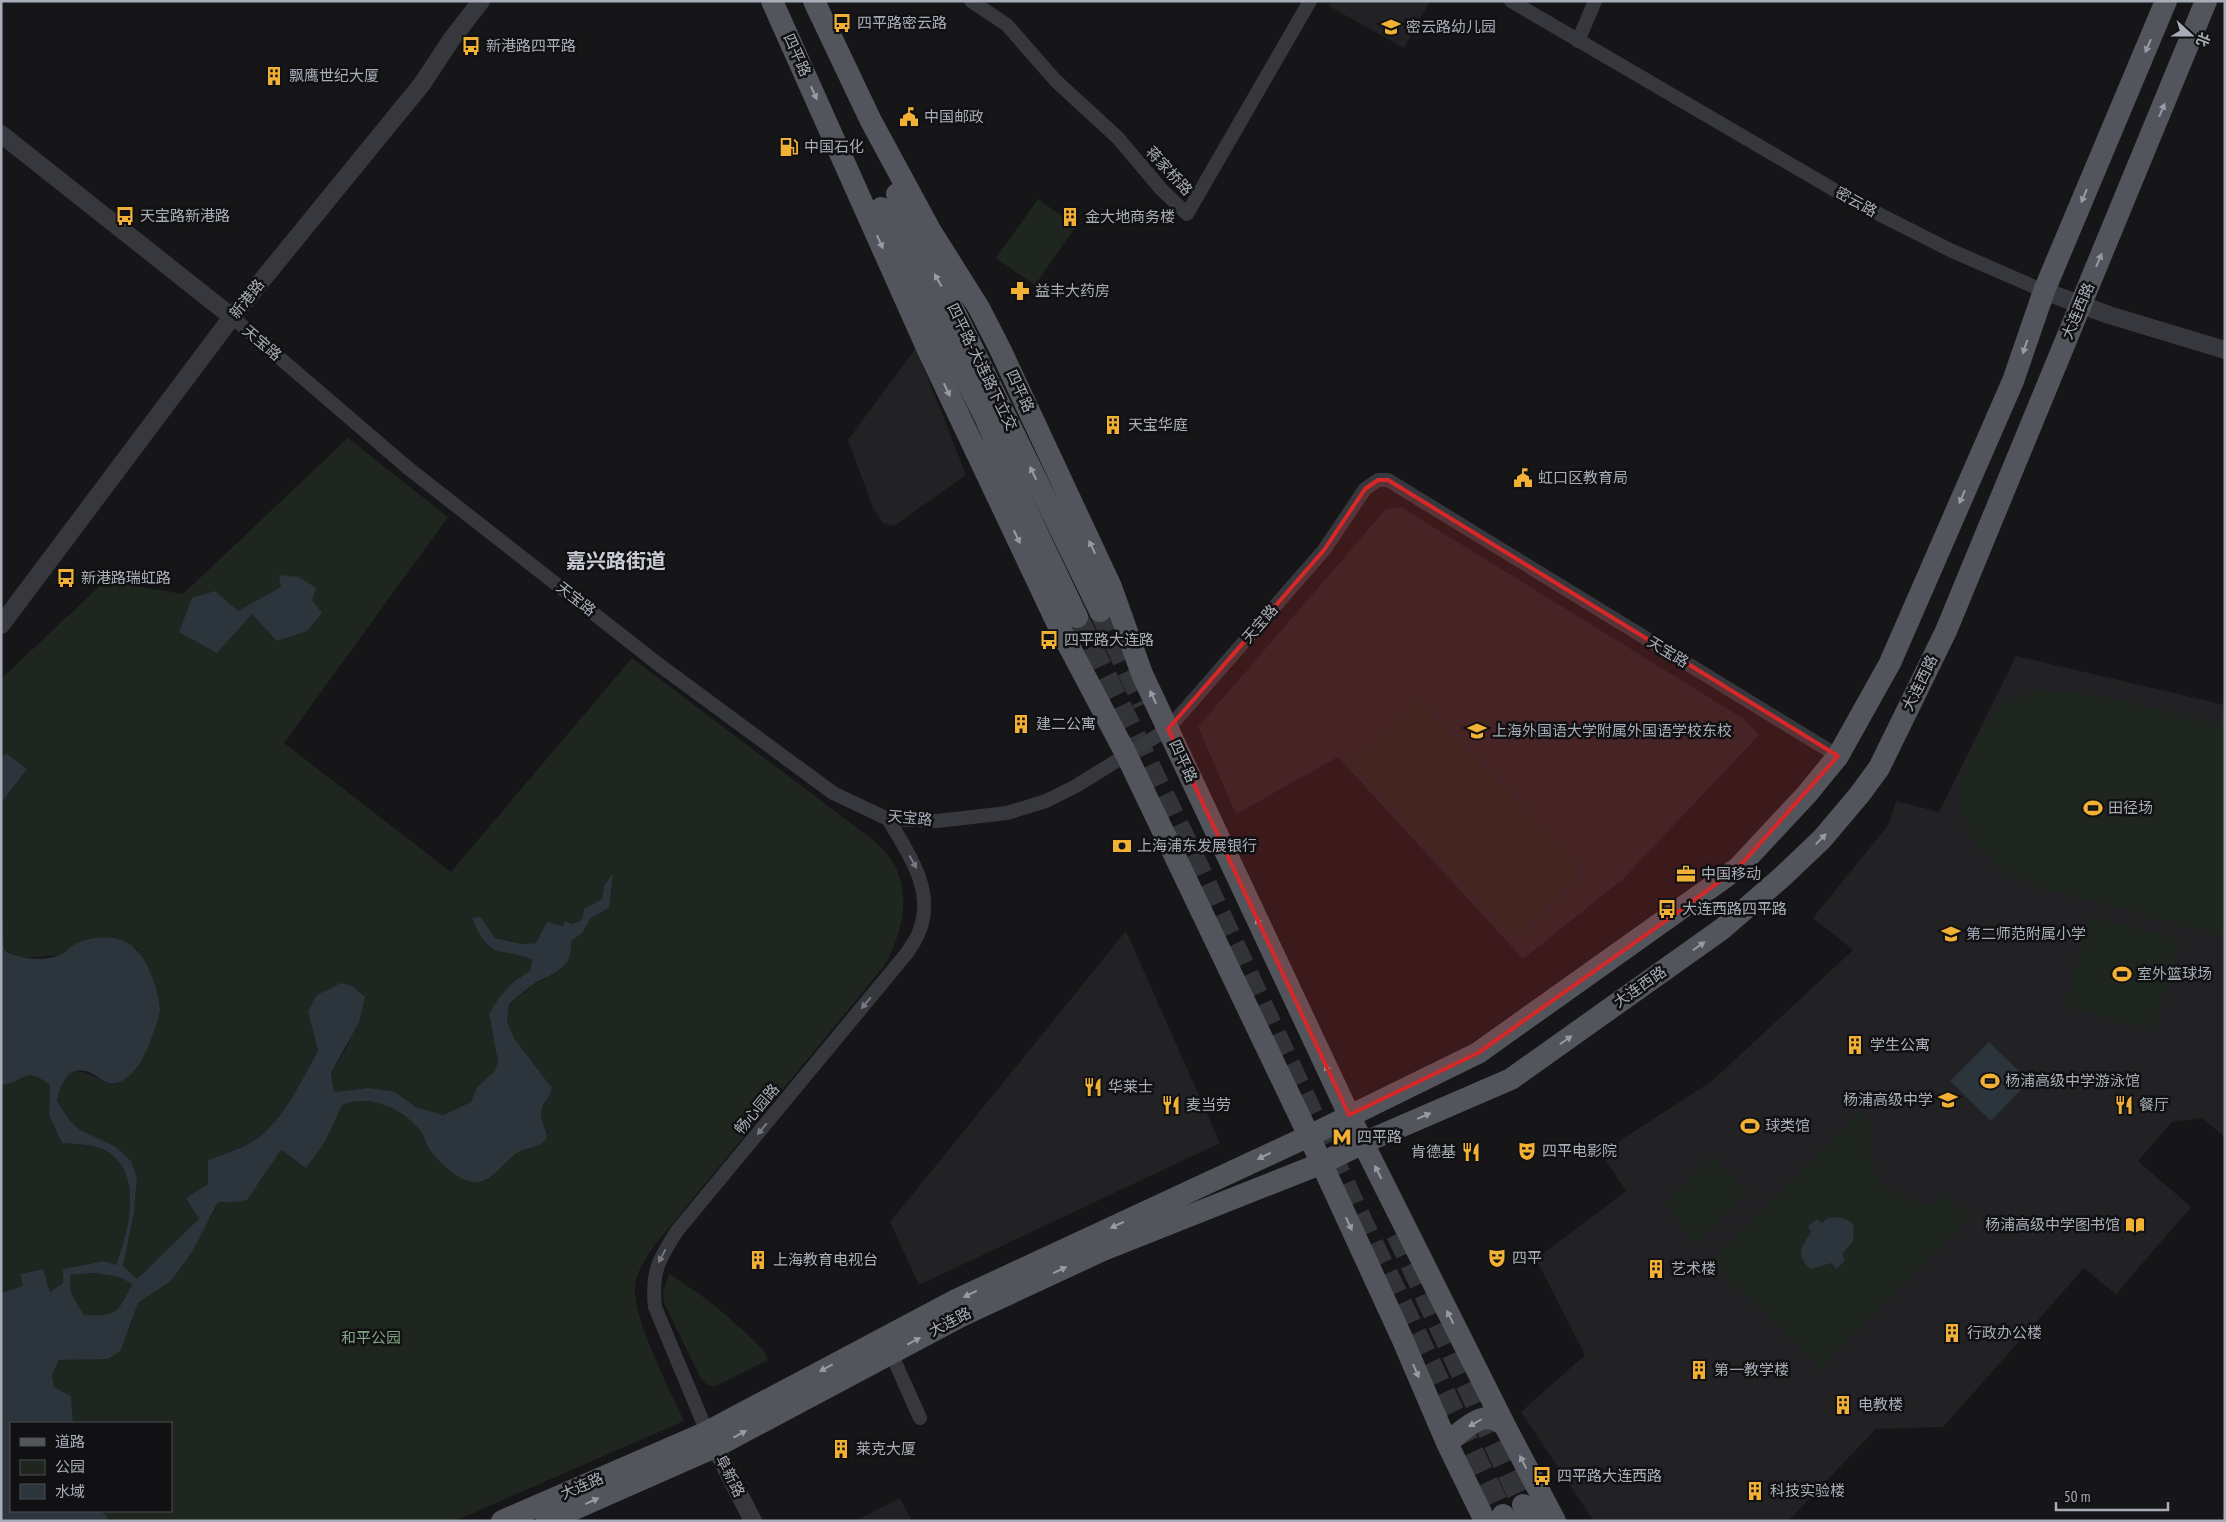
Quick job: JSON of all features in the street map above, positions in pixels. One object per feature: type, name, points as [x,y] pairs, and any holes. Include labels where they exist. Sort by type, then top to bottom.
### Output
[{"type":"main road","name":"四平路","points":[[772,1],[928,350],[1061,631],[1126,754],[1309,1136],[1320,1164],[1399,1331],[1447,1443],[1510,1516]]},
{"type":"main road","name":"四平路","points":[[814,1],[871,121],[930,230],[979,308],[1001,351],[1111,587],[1142,674],[1349,1115],[1504,1426],[1555,1521]]},
{"type":"main road","points":[[1349,1115],[1478,1053],[1738,868],[1808,794],[1838,756],[1870,703],[1890,663],[2013,380],[2044,291],[2166,1]]},
{"type":"main road","name":"大连西路","points":[[1363,1143],[1511,1079],[1722,929],[1822,839],[1860,794],[1879,768],[1942,640],[2206,1]]},
{"type":"main road","name":"四平路-大连路下立交","points":[[871,121],[892,184],[913,235],[942,286],[1100,611]]},
{"type":"main road","name":"四平路-大连路下立交","points":[[839,148],[869,184],[985,417],[1013,482],[1077,617]]},
{"type":"main road","name":"大连路","points":[[502,1521],[711,1440],[956,1300],[1309,1136],[1349,1115]]},
{"type":"main road","name":"大连路","points":[[547,1521],[891,1353],[961,1316],[1103,1250],[1320,1164],[1363,1143]]},
{"type":"main road","points":[[1447,1443],[1480,1419],[1497,1418],[1504,1426]]},
{"type":"street","name":"新港路","points":[[1,625],[232,317],[422,84],[450,40],[481,1]]},
{"type":"street","name":"蒋家桥路","points":[[971,1],[1007,26],[1056,81],[1118,138],[1162,189],[1187,214],[1310,1]]},
{"type":"street","name":"密云路","points":[[1511,1],[1855,202],[1950,250],[2080,305],[2225,350]]},
{"type":"street","points":[[1578,41],[1596,1]]},
{"type":"street","name":"天宝路","points":[[1,134],[232,317],[408,468],[658,664],[834,793],[888,819],[937,821],[1007,813],[1046,801],[1076,786],[1168,729],[1324,550],[1365,489],[1378,480],[1388,480],[1838,756]]},
{"type":"street","name":"畅心园路","points":[[711,1440],[655,1307],[652,1287],[659,1259],[677,1231],[907,953],[919,932],[924,909],[923,889],[916,868],[888,819]]},
{"type":"street","points":[[891,1353],[920,1418]]},
{"type":"street","name":"阜新路","points":[[711,1440],[753,1521]]},
{"type":"highlighted area","points":[[1378,480],[1388,480],[1838,756],[1738,868],[1674,915],[1478,1053],[1349,1115],[1168,729],[1324,550],[1365,489]]},
{"type":"shaded area","name":"密云路幼儿园","points":[[1332,1],[1430,1],[1404,48],[1329,6]]},
{"type":"shaded area","points":[[916,348],[966,475],[894,526],[883,523],[873,508],[848,440]]},
{"type":"shaded area","name":"上海外国语大学附属外国语学校东校","points":[[1401,507],[1744,719],[1759,735],[1623,879],[1523,959],[1338,757],[1236,814],[1198,727],[1386,509]]},
{"type":"shaded area","name":"杨浦高级中学","points":[[2016,656],[2225,705],[2225,1137],[2202,1118],[2172,1122],[2138,1161],[2191,1207],[2116,1294],[2084,1268],[1943,1427],[1876,1429],[1788,1521],[1594,1521],[1521,1412],[1585,1355],[1536,1259],[1626,1191],[1601,1153],[1712,1081],[1853,950],[1813,918],[1889,824],[1896,801],[1939,812]]},
{"type":"shaded area","points":[[1126,931],[1220,1143],[919,1285],[890,1222]]},
{"type":"shaded area","points":[[900,1498],[912,1521],[855,1521]]},
{"type":"green space","points":[[1038,199],[1076,226],[1035,285],[996,258]]},
{"type":"green space","name":"和平公园","points":[[348,438],[448,517],[284,743],[451,872],[632,658],[877,843],[896,868],[903,893],[902,918],[896,941],[885,965],[654,1246],[639,1271],[635,1287],[640,1317],[654,1354],[684,1421],[455,1521],[108,1521],[107,1516],[101,1512],[172,1512],[172,1422],[73,1422],[71,1396],[54,1387],[52,1374],[59,1360],[80,1359],[129,1330],[138,1303],[171,1281],[215,1210],[218,1202],[247,1200],[281,1150],[305,1167],[325,1142],[342,1105],[364,1101],[375,1102],[397,1110],[415,1124],[422,1133],[429,1148],[446,1168],[468,1181],[476,1182],[487,1179],[495,1174],[515,1154],[540,1144],[548,1132],[543,1124],[541,1112],[552,1088],[514,1038],[507,1021],[509,1004],[532,986],[563,968],[571,941],[582,933],[591,918],[609,908],[604,886],[602,899],[584,909],[582,920],[563,926],[536,943],[522,944],[495,938],[481,917],[496,950],[518,953],[532,960],[530,971],[519,977],[489,1014],[498,1062],[494,1072],[477,1087],[471,1102],[442,1115],[416,1107],[395,1092],[368,1088],[334,1092],[331,1073],[349,1043],[308,1012],[318,1051],[294,1094],[273,1124],[258,1138],[238,1149],[208,1160],[208,1184],[200,1219],[137,1279],[123,1266],[134,1213],[137,1178],[131,1161],[80,1130],[70,1121],[57,1101],[64,1082],[73,1072],[86,1073],[105,1082],[142,1061],[160,1011],[158,995],[137,949],[125,941],[74,945],[60,955],[20,958],[6,950],[1,915],[1,803],[27,769],[6,753],[1,759],[1,679],[105,581],[183,594]]},
{"type":"green space","name":"田径场","points":[[2037,690],[2061,691],[2108,698],[2225,728],[2225,937],[2032,885],[2014,878],[1997,868],[1977,846],[1964,823],[1959,794],[1967,761],[1981,732],[1999,705]]},
{"type":"green space","points":[[1420,701],[1581,871],[1514,936],[1353,765]]},
{"type":"green space","name":"室外篮球场","points":[[2089,916],[2179,940],[2154,1031],[2065,1007]]},
{"type":"green space","points":[[21,1076],[39,1076],[50,1085],[49,1115],[62,1143],[100,1148],[114,1157],[124,1170],[129,1184],[129,1217],[116,1265],[104,1261],[63,1269],[63,1283],[50,1292],[43,1269],[20,1274],[23,1286],[1,1293],[1,1085]]},
{"type":"green space","points":[[1859,1112],[1872,1126],[1872,1159],[1875,1171],[1881,1180],[1901,1195],[1930,1207],[1944,1193],[1970,1217],[1821,1369],[1710,1262]]},
{"type":"green space","points":[[1713,1158],[1749,1191],[1696,1244],[1664,1205]]},
{"type":"green space","points":[[95,1273],[119,1277],[132,1284],[119,1308],[110,1314],[84,1315],[71,1293],[70,1275]]},
{"type":"green space","points":[[669,1274],[708,1300],[743,1330],[765,1352],[768,1360],[716,1386],[707,1385],[700,1377],[664,1303],[663,1292]]},
{"type":"water","points":[[279,575],[299,577],[316,588],[312,600],[322,613],[307,631],[277,641],[252,614],[217,653],[179,632],[192,598],[215,591],[238,611],[281,587]]},
{"type":"water","points":[[6,753],[27,769],[1,803],[1,759]]},
{"type":"water","points":[[613,873],[609,908],[591,918],[582,933],[571,941],[571,950],[566,964],[555,973],[531,986],[509,1004],[507,1021],[514,1038],[552,1088],[541,1112],[547,1134],[544,1142],[515,1154],[495,1174],[487,1179],[476,1182],[468,1181],[446,1168],[429,1148],[422,1133],[415,1124],[396,1110],[375,1102],[352,1102],[342,1105],[325,1142],[306,1168],[281,1150],[247,1200],[218,1202],[192,1252],[171,1281],[138,1303],[121,1350],[108,1359],[59,1360],[52,1374],[54,1387],[71,1396],[73,1422],[10,1422],[10,1512],[101,1512],[107,1516],[108,1521],[1,1521],[1,1293],[23,1286],[20,1274],[43,1269],[50,1292],[63,1283],[63,1269],[104,1261],[116,1265],[129,1217],[130,1200],[129,1184],[124,1170],[114,1157],[100,1148],[62,1143],[49,1115],[50,1085],[42,1079],[30,1075],[1,1085],[1,915],[5,950],[16,956],[24,958],[54,957],[78,943],[91,939],[118,939],[131,945],[138,952],[149,970],[157,990],[159,1014],[146,1052],[136,1069],[123,1080],[112,1083],[83,1071],[71,1073],[63,1082],[57,1101],[70,1121],[80,1130],[116,1147],[131,1161],[137,1178],[134,1213],[123,1266],[137,1279],[199,1219],[186,1198],[208,1184],[208,1160],[237,1149],[258,1138],[273,1124],[287,1105],[318,1051],[308,1012],[317,995],[341,983],[352,986],[365,997],[359,1022],[331,1073],[334,1092],[368,1088],[395,1092],[416,1107],[443,1115],[471,1102],[477,1087],[494,1072],[498,1062],[489,1014],[506,990],[530,971],[532,960],[520,955],[493,949],[482,938],[472,918],[481,917],[495,938],[522,944],[536,943],[547,922],[563,926],[565,921],[572,924],[582,920],[584,909],[602,899],[604,886]],"holes":[[[95,1273],[119,1277],[132,1284],[123,1302],[115,1311],[104,1315],[84,1315],[71,1293],[70,1275]]]},
{"type":"water","name":"杨浦高级中学游泳馆","points":[[1989,1042],[2029,1081],[1991,1121],[1950,1081]]},
{"type":"water","points":[[1838,1217],[1854,1225],[1853,1241],[1842,1254],[1845,1260],[1837,1269],[1831,1263],[1811,1269],[1801,1255],[1801,1251],[1811,1232],[1808,1226],[1817,1219],[1821,1223],[1828,1218]]},
{"type":"tunnel","points":[[1100,611],[1144,704]]},
{"type":"tunnel","points":[[1077,617],[1193,856],[1363,1224],[1503,1515]]},
{"type":"tunnel","points":[[1397,1234],[1523,1505]]},
{"type":"place","name":"四平路密云路","points":[[842,23]]},
{"type":"place","name":"密云路幼儿园","points":[[1391,27]]},
{"type":"place","name":"新港路四平路","points":[[471,46]]},
{"type":"place","name":"飘鹰世纪大厦","points":[[274,76]]},
{"type":"place","name":"中国邮政","points":[[909,117]]},
{"type":"place","name":"中国石化","points":[[789,147]]},
{"type":"place","name":"天宝路新港路","points":[[125,216]]},
{"type":"place","name":"金大地商务楼","points":[[1070,217]]},
{"type":"place","name":"益丰大药房","points":[[1020,291]]},
{"type":"place","name":"天宝华庭","points":[[1113,425]]},
{"type":"place","name":"虹口区教育局","points":[[1523,478]]},
{"type":"place","name":"新港路瑞虹路","points":[[66,578]]},
{"type":"place","name":"四平路大连路","points":[[1049,640]]},
{"type":"place","name":"建二公寓","points":[[1021,724]]},
{"type":"place","name":"上海外国语大学附属外国语学校东校","points":[[1477,731]]},
{"type":"place","name":"田径场","points":[[2093,808]]},
{"type":"place","name":"上海浦东发展银行","points":[[1122,846]]},
{"type":"place","name":"中国移动","points":[[1686,874]]},
{"type":"place","name":"大连西路四平路","points":[[1667,909]]},
{"type":"place","name":"第二师范附属小学","points":[[1951,934]]},
{"type":"place","name":"室外篮球场","points":[[2122,974]]},
{"type":"place","name":"学生公寓","points":[[1855,1045]]},
{"type":"place","name":"杨浦高级中学游泳馆","points":[[1990,1081]]},
{"type":"place","name":"华莱士","points":[[1093,1087]]},
{"type":"place","name":"杨浦高级中学","points":[[1948,1100]]},
{"type":"place","name":"麦当劳","points":[[1171,1105]]},
{"type":"place","name":"餐厅","points":[[2124,1105]]},
{"type":"place","name":"球类馆","points":[[1750,1126]]},
{"type":"place","name":"四平路","points":[[1342,1137]]},
{"type":"place","name":"四平电影院","points":[[1527,1151]]},
{"type":"place","name":"肯德基","points":[[1471,1152]]},
{"type":"place","name":"杨浦高级中学图书馆","points":[[2135,1225]]},
{"type":"place","name":"四平","points":[[1497,1258]]},
{"type":"place","name":"上海教育电视台","points":[[758,1260]]},
{"type":"place","name":"艺术楼","points":[[1656,1269]]},
{"type":"place","name":"行政办公楼","points":[[1952,1333]]},
{"type":"place","name":"第一教学楼","points":[[1699,1370]]},
{"type":"place","name":"电教楼","points":[[1843,1405]]},
{"type":"place","name":"莱克大厦","points":[[841,1449]]},
{"type":"place","name":"四平路大连西路","points":[[1542,1476]]},
{"type":"place","name":"科技实验楼","points":[[1755,1491]]},
{"type":"district","name":"嘉兴路街道","points":[[616,561]]}]
